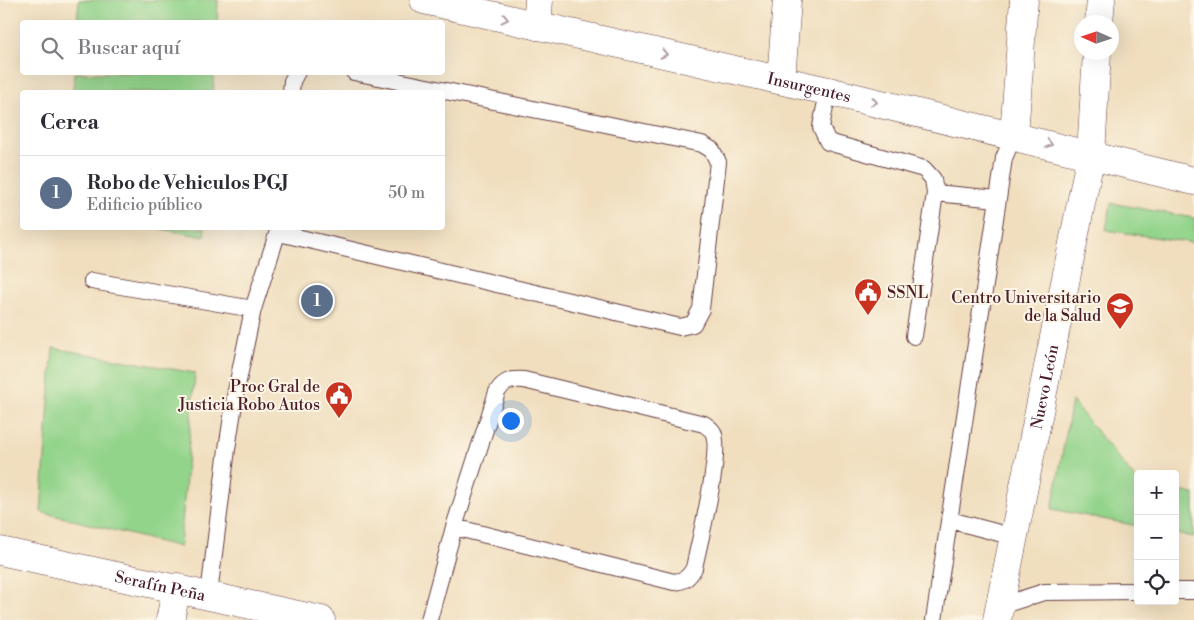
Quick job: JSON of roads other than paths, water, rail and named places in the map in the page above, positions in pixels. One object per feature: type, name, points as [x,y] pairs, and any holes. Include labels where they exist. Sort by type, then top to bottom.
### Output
[{"type":"street","name":"Insurgentes","points":[[424,0],[538,13],[781,80],[1014,135],[1194,181]]},
{"type":"street","points":[[781,80],[787,0]]},
{"type":"street","points":[[1014,135],[1024,0]]},
{"type":"street","points":[[1099,15],[1100,0]]},
{"type":"street","name":"Nuevo León","points":[[998,613],[1091,154],[1097,60]]},
{"type":"street","name":"Serafín Peña","points":[[0,551],[209,594],[321,620]]},
{"type":"street","points":[[170,620],[176,587]]},
{"type":"lane","points":[[291,90],[292,81],[295,75]]},
{"type":"lane","points":[[368,75],[441,90]]},
{"type":"lane","points":[[209,594],[227,449],[253,310],[279,230],[680,327],[693,324],[700,314],[718,162],[712,150],[702,144],[445,91]]},
{"type":"lane","points":[[828,91],[821,126],[828,142],[924,169],[934,179],[935,193],[914,336]]},
{"type":"lane","points":[[934,620],[1004,158],[1014,135]]},
{"type":"lane","points":[[935,193],[998,199]]},
{"type":"lane","points":[[92,281],[253,310]]},
{"type":"lane","points":[[429,620],[454,526],[497,392],[507,382],[524,380],[695,421],[704,424],[713,432],[715,446],[707,505],[694,568],[689,576],[682,581],[674,582],[454,526]]},
{"type":"lane","points":[[950,520],[1014,537]]},
{"type":"lane","points":[[998,613],[1044,592],[1134,591]]},
{"type":"lane","points":[[1179,591],[1194,591]]},
{"type":"place","name":"Robo de Vehiculos PGJ","points":[[317,301]]},
{"type":"place","name":"SSNL","points":[[868,316]]},
{"type":"place","name":"Centro Universitario de la Salud","points":[[1120,330]]},
{"type":"place","name":"Proc Gral de Justicia Robo Autos","points":[[339,419]]}]
